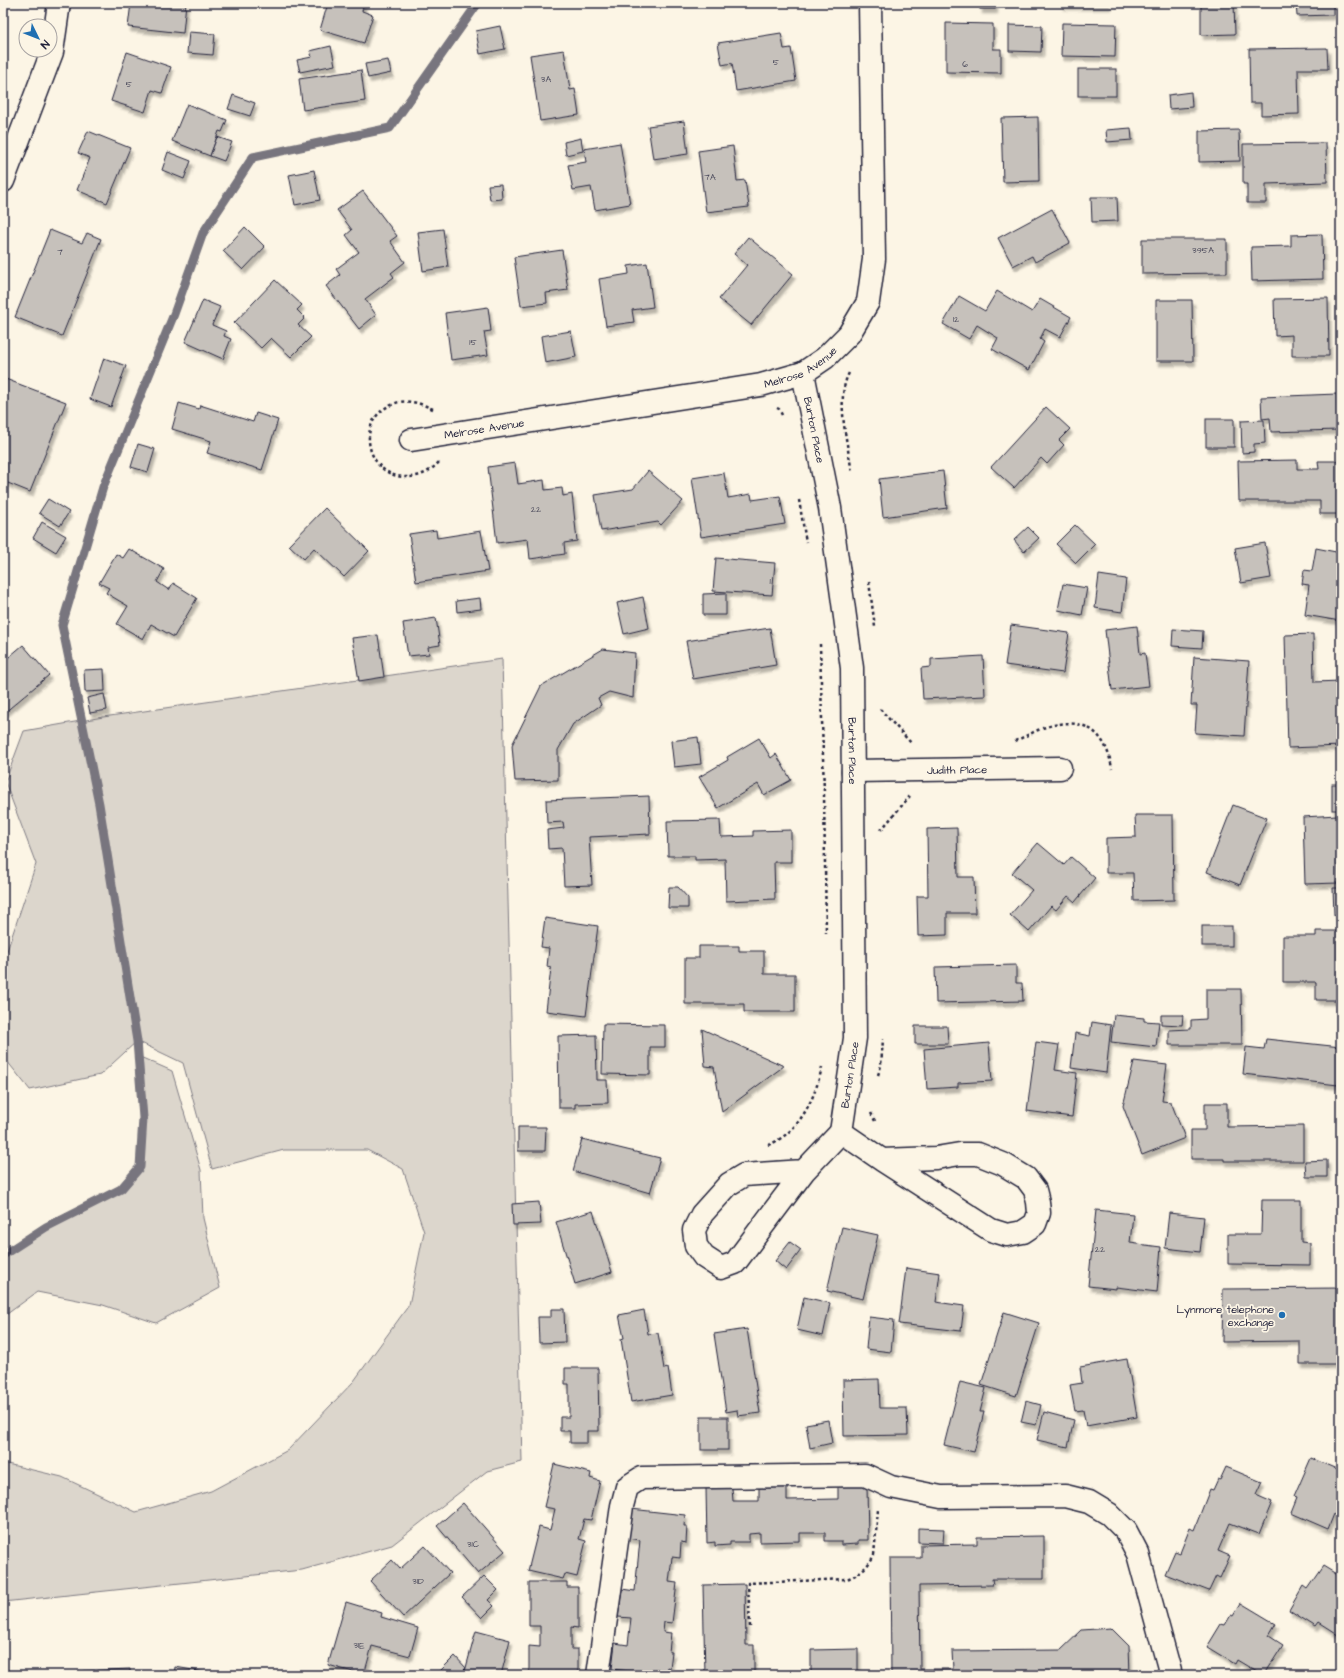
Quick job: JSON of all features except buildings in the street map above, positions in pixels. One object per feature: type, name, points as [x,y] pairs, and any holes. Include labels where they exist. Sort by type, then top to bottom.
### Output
[{"type":"street","points":[[3,181],[52,52],[59,3]]},
{"type":"street","name":"Melrose Avenue","points":[[411,440],[761,385],[803,373],[825,358],[849,334],[868,302],[874,258],[870,3]]},
{"type":"street","name":"Burton Place","points":[[803,373],[830,508],[852,668],[855,1038],[841,1132]]},
{"type":"street","name":"Judith Place","points":[[853,771],[1060,768]]},
{"type":"street","points":[[804,1171],[744,1175],[729,1184],[702,1214],[694,1230],[696,1246],[704,1257],[721,1268],[735,1263],[804,1171],[841,1132],[882,1160],[991,1230],[1007,1235],[1023,1232],[1035,1224],[1039,1213],[1035,1190],[1026,1178],[1004,1164],[978,1154],[960,1154],[936,1158],[882,1160]]},
{"type":"street","points":[[598,1675],[622,1506],[627,1487],[640,1478],[865,1475],[891,1487],[940,1497],[1065,1496],[1089,1502],[1109,1514],[1126,1531],[1138,1554],[1171,1675]]},
{"type":"path","points":[[779,408],[784,418]]},
{"type":"path","points":[[798,493],[806,545]]},
{"type":"path","points":[[820,643],[826,940]]},
{"type":"path","points":[[1009,742],[1044,728],[1066,723],[1082,724],[1097,733],[1110,756],[1112,769]]},
{"type":"path","points":[[764,1147],[789,1133],[798,1122],[813,1094],[824,1060]]},
{"type":"path","points":[[750,1627],[748,1583],[847,1579],[858,1574],[871,1562],[874,1555],[881,1482]]},
{"type":"shaded area","points":[[502,659],[522,1462],[487,1471],[392,1545],[302,1570],[3,1602],[3,1463],[62,1477],[136,1512],[211,1491],[288,1450],[354,1381],[409,1305],[424,1232],[403,1169],[367,1150],[284,1150],[212,1169],[183,1063],[137,1041],[100,1075],[30,1090],[3,1056],[3,981],[6,954],[36,864],[5,782],[24,731],[103,717]]},
{"type":"shaded area","points":[[138,1056],[172,1071],[201,1170],[203,1218],[220,1288],[156,1323],[103,1305],[37,1292],[3,1317],[3,1255],[46,1227],[121,1189],[140,1167],[143,1118]]},
{"type":"waterway","points":[[3,1255],[46,1227],[121,1189],[140,1167],[143,1118],[137,1041],[99,804],[62,625],[103,487],[174,314],[203,233],[253,157],[390,128],[478,3]]},
{"type":"place","name":"Lynmore telephone exchange","points":[[1282,1315]]}]
